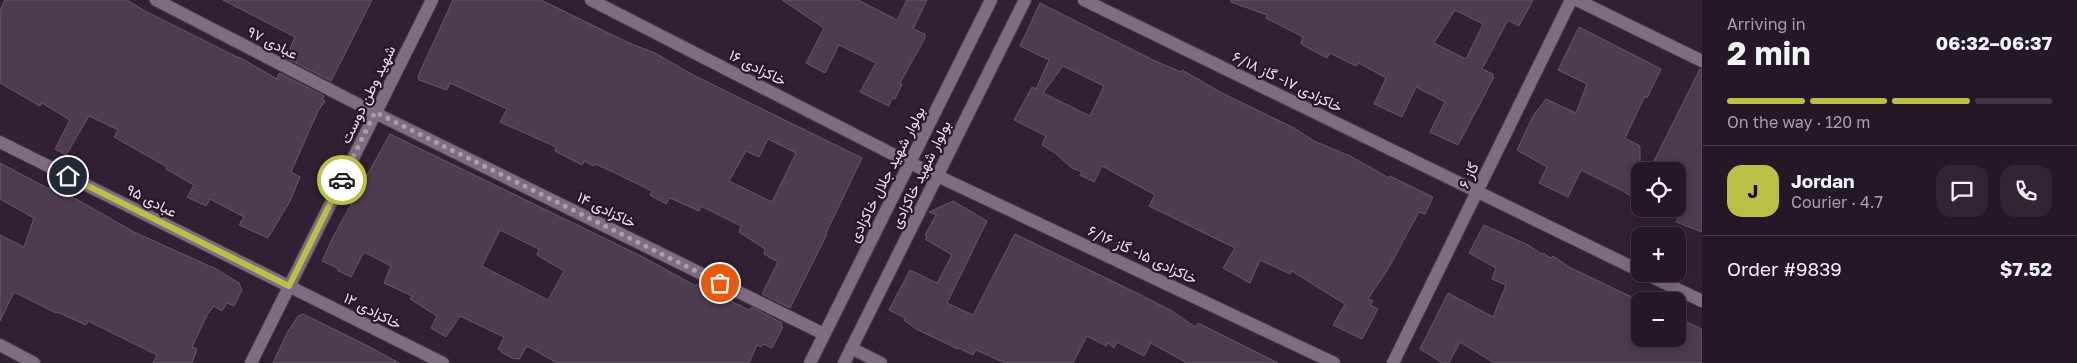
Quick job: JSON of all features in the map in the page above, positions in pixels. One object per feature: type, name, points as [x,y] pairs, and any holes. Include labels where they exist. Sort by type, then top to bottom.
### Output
[{"type":"street","name":"عبادی ۹۷","points":[[156,0],[375,112]]},
{"type":"street","name":"شهید وطن دوست","points":[[251,363],[432,0]]},
{"type":"street","name":"خاکزادی ۱۶","points":[[591,0],[937,175]]},
{"type":"street","name":"بولوار شهید جلال خاکزادی","points":[[810,363],[991,0]]},
{"type":"street","name":"بولوار شهید خاکزادی","points":[[844,363],[1025,0]]},
{"type":"street","name":"خاکزادی ۱۷- گاز ۶/۱۸","points":[[1084,0],[1631,267]]},
{"type":"street","name":"گاز ۶","points":[[1392,363],[1571,0]]},
{"type":"street","points":[[1577,0],[1702,61]]},
{"type":"street","name":"خاکزادی ۱۴","points":[[375,112],[824,334]]},
{"type":"street","name":"عبادی ۹۵","points":[[0,142],[289,286]]},
{"type":"street","name":"خاکزادی ۱۵- گاز ۶/۱۶","points":[[937,175],[1334,363]]},
{"type":"street","points":[[1663,282],[1702,301]]},
{"type":"street","name":"خاکزادی ۱۲","points":[[289,286],[443,363]]},
{"type":"street","points":[[0,345],[34,363]]},
{"type":"street","points":[[851,348],[881,363]]},
{"type":"building","points":[[5,0],[127,0],[145,11],[239,57],[277,79],[279,73],[324,96],[322,100],[325,101],[318,111],[291,172],[300,177],[290,201],[268,238],[239,225],[244,217],[210,199],[206,206],[187,197],[194,185],[166,169],[167,167],[114,137],[118,130],[89,116],[66,155],[55,149],[70,120],[42,103],[40,106],[0,83],[0,11]]},
{"type":"building","points":[[223,0],[372,0],[331,81],[286,58],[295,37]]},
{"type":"building","points":[[453,0],[541,0],[629,43],[655,53],[695,76],[862,158],[790,308],[762,294],[778,262],[764,254],[765,249],[739,232],[741,226],[701,206],[699,211],[670,198],[666,204],[650,195],[652,191],[613,172],[584,161],[582,165],[555,151],[556,147],[500,122],[507,109],[450,83],[447,90],[419,80],[418,76]],"holes":[[[768,139],[796,153],[772,202],[729,181],[746,151],[759,157]]]},
{"type":"building","points":[[782,0],[858,0],[897,20],[907,0],[927,0],[913,29],[925,34],[925,38],[900,83],[902,84],[895,99],[892,98],[889,106],[860,92],[876,63],[839,45],[825,73],[806,63],[824,28]]},
{"type":"building","points":[[1231,0],[1533,0],[1519,26],[1508,20],[1482,69],[1493,74],[1492,77],[1494,77],[1458,145],[1430,132],[1445,102],[1416,87],[1402,117],[1374,104],[1386,78],[1359,63],[1356,66],[1330,53],[1327,58],[1301,44],[1303,37],[1266,18],[1267,15],[1231,2]],"holes":[[[1455,10],[1483,24],[1466,59],[1434,43]]]},
{"type":"building","points":[[1040,3],[1153,60],[1181,72],[1182,70],[1222,93],[1294,128],[1314,141],[1350,156],[1389,178],[1390,176],[1433,197],[1425,214],[1419,212],[1388,269],[1368,299],[1373,301],[1370,305],[1378,309],[1362,339],[1333,325],[1345,304],[1292,271],[1290,274],[1260,260],[1250,283],[1223,268],[1235,248],[1149,206],[1155,195],[1102,166],[1094,182],[1080,175],[1082,172],[1072,168],[1055,153],[1042,145],[1046,136],[1014,120],[1032,87],[1036,89],[1049,60],[1020,46]],"holes":[[[1063,66],[1104,86],[1090,116],[1043,93]]]},
{"type":"building","points":[[1579,27],[1661,69],[1647,98],[1645,96],[1625,138],[1640,146],[1640,162],[1631,162],[1631,196],[1581,170],[1568,197],[1539,183],[1547,167],[1517,150],[1533,116],[1546,99],[1576,113],[1587,84],[1558,70]]},
{"type":"building","points":[[1700,69],[1702,69],[1702,232],[1676,222],[1678,217],[1686,217],[1686,162],[1654,162]]},
{"type":"building","points":[[390,134],[641,256],[696,286],[697,284],[749,310],[752,307],[782,323],[781,326],[783,327],[772,348],[763,344],[761,347],[757,345],[749,363],[557,363],[527,346],[519,359],[512,358],[498,349],[504,337],[460,316],[446,337],[431,328],[437,316],[410,299],[412,296],[384,283],[391,266],[364,252],[351,277],[337,270],[338,268],[322,261],[333,237]],"holes":[[[500,230],[539,249],[537,255],[564,271],[548,300],[482,266]]]},
{"type":"building","points":[[0,163],[49,189],[49,187],[78,200],[134,232],[216,269],[239,283],[242,290],[234,306],[227,303],[222,311],[214,306],[207,315],[192,347],[197,349],[192,363],[153,363],[157,355],[88,321],[86,325],[56,313],[14,292],[0,321],[0,235],[24,247],[34,218],[0,199]]},
{"type":"building","points":[[953,201],[987,221],[947,303],[973,315],[1015,234],[1172,311],[1195,327],[1198,323],[1278,363],[1187,363],[1151,343],[1144,356],[1117,342],[1114,348],[1108,343],[1106,346],[1087,336],[1073,363],[1005,363],[976,350],[973,355],[916,329],[904,320],[905,318],[889,310],[910,270],[937,283],[952,255],[925,239],[927,237],[925,235],[936,215],[929,212]]},
{"type":"building","points":[[1484,225],[1528,245],[1542,254],[1551,258],[1553,256],[1569,267],[1631,297],[1631,347],[1686,347],[1686,322],[1702,329],[1702,363],[1494,363],[1460,342],[1449,363],[1443,363],[1420,349],[1448,293],[1493,317],[1506,285],[1492,279],[1496,268],[1469,253]]},
{"type":"building","points":[[303,314],[399,363],[273,363],[287,333],[298,316]]},
{"type":"way so far","points":[[342,180],[375,112],[720,283]]},
{"type":"route","points":[[68,176],[289,286],[342,180]]}]
